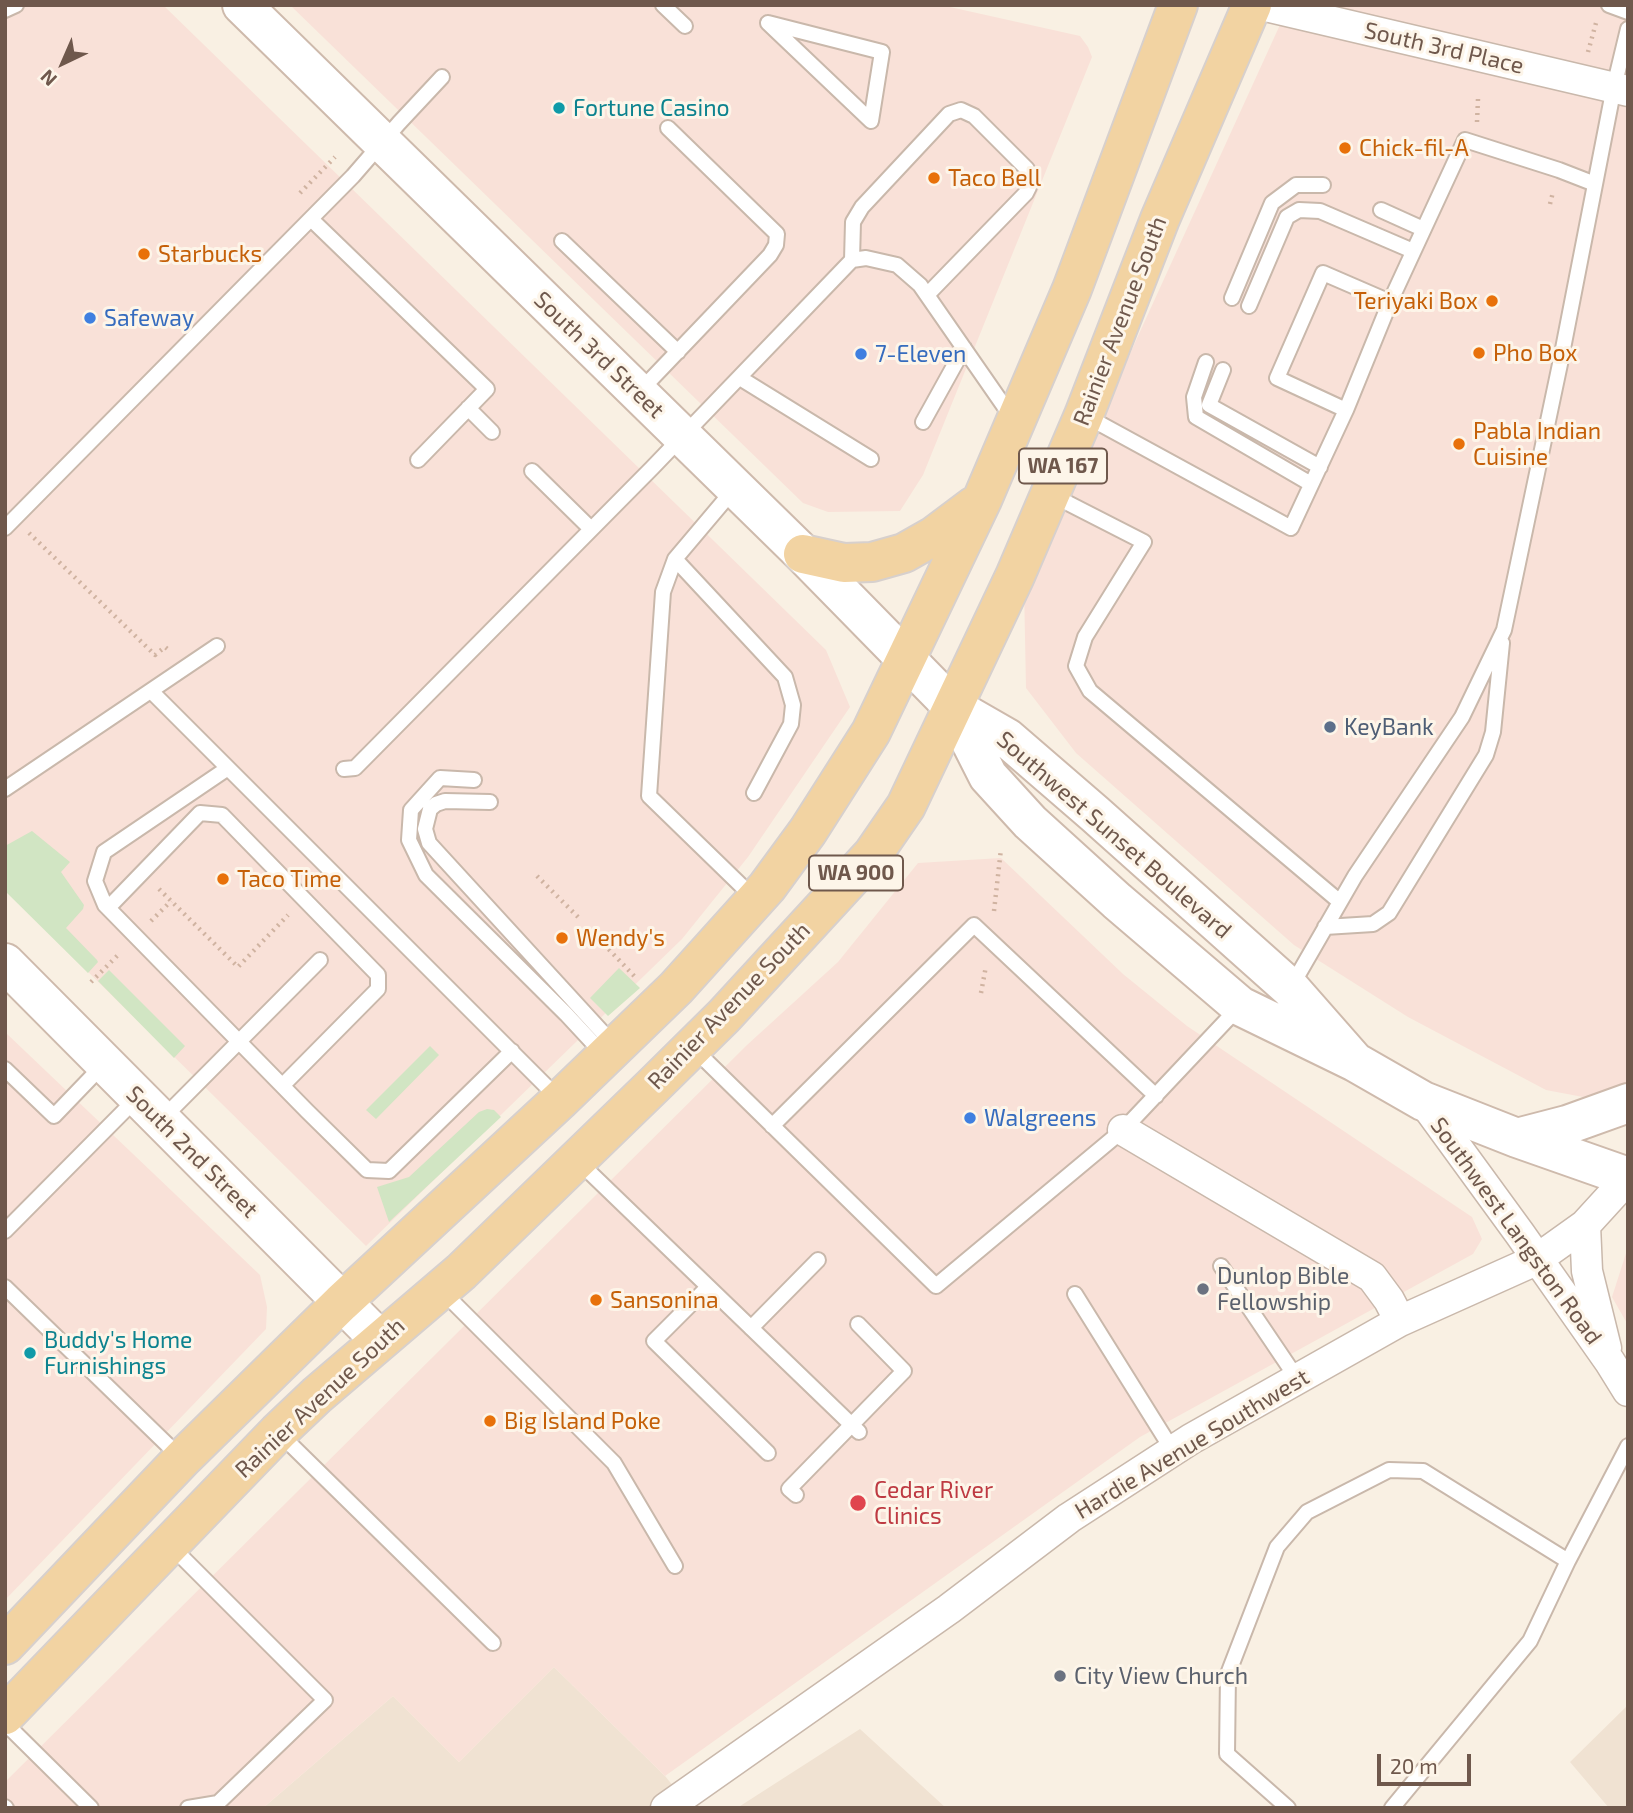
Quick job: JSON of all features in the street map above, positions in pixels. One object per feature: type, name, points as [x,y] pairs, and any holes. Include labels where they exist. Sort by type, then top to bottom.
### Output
[{"type":"main road","name":"South 3rd Street","points":[[242,5],[382,142],[530,274],[638,393],[803,554],[953,707]]},
{"type":"main road","name":"WA 167","points":[[905,657],[982,500],[1072,289],[1178,5]]},
{"type":"main road","name":"Rainier Avenue South","points":[[5,1715],[278,1432],[440,1289],[724,1016],[873,854],[906,806],[986,639],[1051,494],[1160,219],[1252,5]]},
{"type":"main road","points":[[803,554],[844,563],[872,562],[904,553],[934,536],[982,500]]},
{"type":"main road","points":[[5,1644],[182,1459],[341,1303],[560,1100],[676,988],[756,900],[808,831],[871,732],[905,657]]},
{"type":"main road","name":"Southwest Sunset Boulevard","points":[[953,707],[1013,743],[1290,988],[1355,1062]]},
{"type":"main road","name":"Southwest Sunset Boulevard","points":[[953,707],[988,776],[1030,822],[1240,1006],[1355,1062],[1423,1101],[1628,1178]]},
{"type":"main road","name":"South 2nd Street","points":[[7,969],[105,1063],[380,1340]]},
{"type":"main road","points":[[1517,1138],[1579,1121],[1628,1103]]},
{"type":"street","name":"South 3rd Place","points":[[1261,5],[1621,89]]},
{"type":"street","name":"Southwest Langston Road","points":[[1423,1101],[1520,1234],[1628,1391]]},
{"type":"street","points":[[1123,1130],[1372,1277],[1400,1321]]},
{"type":"street","name":"Hardie Avenue Southwest","points":[[666,1808],[949,1609],[1069,1518],[1173,1451],[1400,1321],[1536,1260],[1585,1225],[1628,1178]]},
{"type":"street","name":"Southwest Langston Road","points":[[1585,1225],[1587,1271],[1610,1362]]},
{"type":"lane","points":[[5,10],[16,5]]},
{"type":"lane","points":[[663,5],[685,26]]},
{"type":"lane","points":[[1609,5],[1628,12]]},
{"type":"lane","points":[[768,23],[883,52],[871,121],[843,94],[768,23]]},
{"type":"lane","points":[[1325,927],[1373,924],[1389,913],[1486,755],[1493,732],[1504,630],[1595,184],[1621,89],[1628,29]]},
{"type":"lane","points":[[10,523],[311,219],[442,77]]},
{"type":"lane","points":[[852,260],[853,222],[862,207],[949,114],[961,110],[974,116],[1027,169],[1029,187],[927,295]]},
{"type":"lane","points":[[638,393],[770,255],[776,245],[777,234],[668,128]]},
{"type":"lane","points":[[1084,415],[1291,528],[1346,410],[1390,302],[1465,140],[1595,184]]},
{"type":"lane","points":[[1231,298],[1272,202],[1296,185],[1323,185]]},
{"type":"lane","points":[[1249,306],[1287,217],[1298,210],[1320,211],[1413,251]]},
{"type":"lane","points":[[1381,210],[1423,229]]},
{"type":"lane","points":[[311,219],[486,389],[418,460]]},
{"type":"lane","points":[[562,241],[678,352]]},
{"type":"lane","points":[[344,769],[355,768],[740,378],[852,260],[866,257],[897,265],[920,285],[1015,422]]},
{"type":"lane","points":[[1346,410],[1277,378],[1323,273],[1390,302]]},
{"type":"lane","points":[[923,422],[964,348]]},
{"type":"lane","points":[[1206,362],[1194,397],[1196,417],[1311,484]]},
{"type":"lane","points":[[1223,370],[1209,405],[1320,467]]},
{"type":"lane","points":[[740,378],[871,459]]},
{"type":"lane","points":[[468,408],[492,432]]},
{"type":"lane","points":[[532,471],[591,529]]},
{"type":"lane","points":[[735,488],[675,559],[663,592],[649,796],[756,900]]},
{"type":"lane","points":[[1051,494],[1144,542],[1085,637],[1076,666],[1090,691],[1340,902]]},
{"type":"lane","points":[[675,559],[785,677],[793,705],[791,724],[754,793]]},
{"type":"lane","points":[[1290,988],[1354,876],[1462,717],[1504,630]]},
{"type":"lane","points":[[5,789],[217,646]]},
{"type":"lane","points":[[151,691],[560,1100]]},
{"type":"lane","points":[[228,768],[104,852],[95,881],[108,908],[367,1170],[389,1171],[512,1051]]},
{"type":"lane","points":[[474,780],[440,778],[411,810],[409,840],[426,875],[566,1014],[610,1051]]},
{"type":"lane","points":[[490,802],[445,801],[436,804],[430,809],[425,829],[429,843],[610,1051]]},
{"type":"lane","points":[[108,908],[200,813],[222,815],[378,975],[379,989],[283,1085]]},
{"type":"lane","points":[[772,1126],[974,925],[1156,1096]]},
{"type":"lane","points":[[5,1231],[149,1109],[238,1041],[320,960]]},
{"type":"lane","points":[[691,1047],[936,1286],[1123,1130],[1240,1006]]},
{"type":"lane","points":[[5,1069],[54,1116],[105,1063]]},
{"type":"lane","points":[[577,1160],[855,1428]]},
{"type":"lane","points":[[751,1328],[818,1260]]},
{"type":"lane","points":[[1221,1266],[1298,1380]]},
{"type":"lane","points":[[5,1287],[182,1459]]},
{"type":"lane","points":[[708,1287],[654,1341],[768,1453]]},
{"type":"lane","points":[[440,1289],[614,1463],[675,1566]]},
{"type":"lane","points":[[1075,1294],[1173,1451]]},
{"type":"lane","points":[[796,1495],[789,1489],[908,1375],[858,1324]]},
{"type":"lane","points":[[278,1432],[493,1643]]},
{"type":"lane","points":[[1392,1808],[1530,1641],[1628,1446]]},
{"type":"lane","points":[[1288,1808],[1227,1754],[1228,1674],[1277,1547],[1307,1512],[1389,1470],[1423,1471],[1568,1561]]},
{"type":"lane","points":[[169,1544],[326,1700],[218,1803],[188,1808]]},
{"type":"lane","points":[[5,1723],[91,1808]]},
{"type":"path","points":[[1478,99],[1478,106]]},
{"type":"path","points":[[10,523],[155,655],[165,647],[190,665]]},
{"type":"path","points":[[994,911],[1001,849]]},
{"type":"path","points":[[537,876],[580,919]]},
{"type":"path","points":[[171,901],[238,967],[289,914]]},
{"type":"path","points":[[599,939],[645,987]]},
{"type":"path","points":[[981,993],[988,957]]},
{"type":"shaded area","points":[[5,5],[163,5],[826,650],[850,707],[748,857],[682,939],[366,1246],[5,890]]},
{"type":"shaded area","points":[[290,5],[941,5],[1080,36],[1092,57],[923,475],[900,511],[828,512],[803,503]]},
{"type":"shaded area","points":[[1289,5],[1628,5],[1628,1087],[1621,1091],[1583,1097],[1546,1090],[1408,1017],[1294,945],[1076,753],[1026,688],[1024,586]]},
{"type":"shaded area","points":[[1001,858],[1123,974],[1187,1026],[1472,1217],[1482,1239],[1473,1254],[1140,1437],[665,1776],[554,1667],[459,1762],[393,1696],[263,1808],[5,1808],[5,1782],[747,1045],[838,962],[918,863]]},
{"type":"shaded area","points":[[5,1032],[260,1275],[267,1307],[266,1329],[5,1600]]},
{"type":"shaded area","points":[[1628,1247],[1628,1325],[1612,1297]]},
{"type":"shaded area","points":[[554,1667],[665,1776],[691,1808],[263,1808],[393,1696],[459,1762]]},
{"type":"shaded area","points":[[1628,1705],[1628,1808],[1609,1808],[1570,1762]]},
{"type":"shaded area","points":[[860,1729],[946,1808],[737,1808]]},
{"type":"green space","points":[[32,831],[70,862],[61,872],[84,905],[66,928],[98,962],[88,973],[5,891],[5,846]]},
{"type":"green space","points":[[619,968],[640,988],[608,1016],[590,998]]},
{"type":"green space","points":[[109,970],[185,1046],[174,1058],[98,981]]},
{"type":"green space","points":[[430,1046],[439,1055],[376,1119],[366,1110]]},
{"type":"green space","points":[[494,1110],[501,1117],[389,1222],[377,1187],[409,1177],[479,1112]]},
{"type":"place","name":"Fortune Casino","points":[[559,108]]},
{"type":"place","name":"Chick-fil-A","points":[[1345,148]]},
{"type":"place","name":"Taco Bell","points":[[934,178]]},
{"type":"place","name":"Starbucks","points":[[144,254]]},
{"type":"place","name":"Teriyaki Box","points":[[1492,301]]},
{"type":"place","name":"Safeway","points":[[90,318]]},
{"type":"place","name":"Pho Box","points":[[1479,353]]},
{"type":"place","name":"7-Eleven","points":[[861,354]]},
{"type":"place","name":"Pabla Indian Cuisine","points":[[1459,444]]},
{"type":"place","name":"KeyBank","points":[[1330,727]]},
{"type":"place","name":"Taco Time","points":[[223,879]]},
{"type":"place","name":"Wendy's","points":[[562,938]]},
{"type":"place","name":"Walgreens","points":[[970,1118]]},
{"type":"place","name":"Dunlop Bible Fellowship","points":[[1203,1289]]},
{"type":"place","name":"Sansonina","points":[[596,1300]]},
{"type":"place","name":"Buddy's Home Furnishings","points":[[30,1353]]},
{"type":"place","name":"Big Island Poke","points":[[490,1421]]},
{"type":"place","name":"Cedar River Clinics","points":[[858,1503]]},
{"type":"place","name":"City View Church","points":[[1060,1676]]}]
